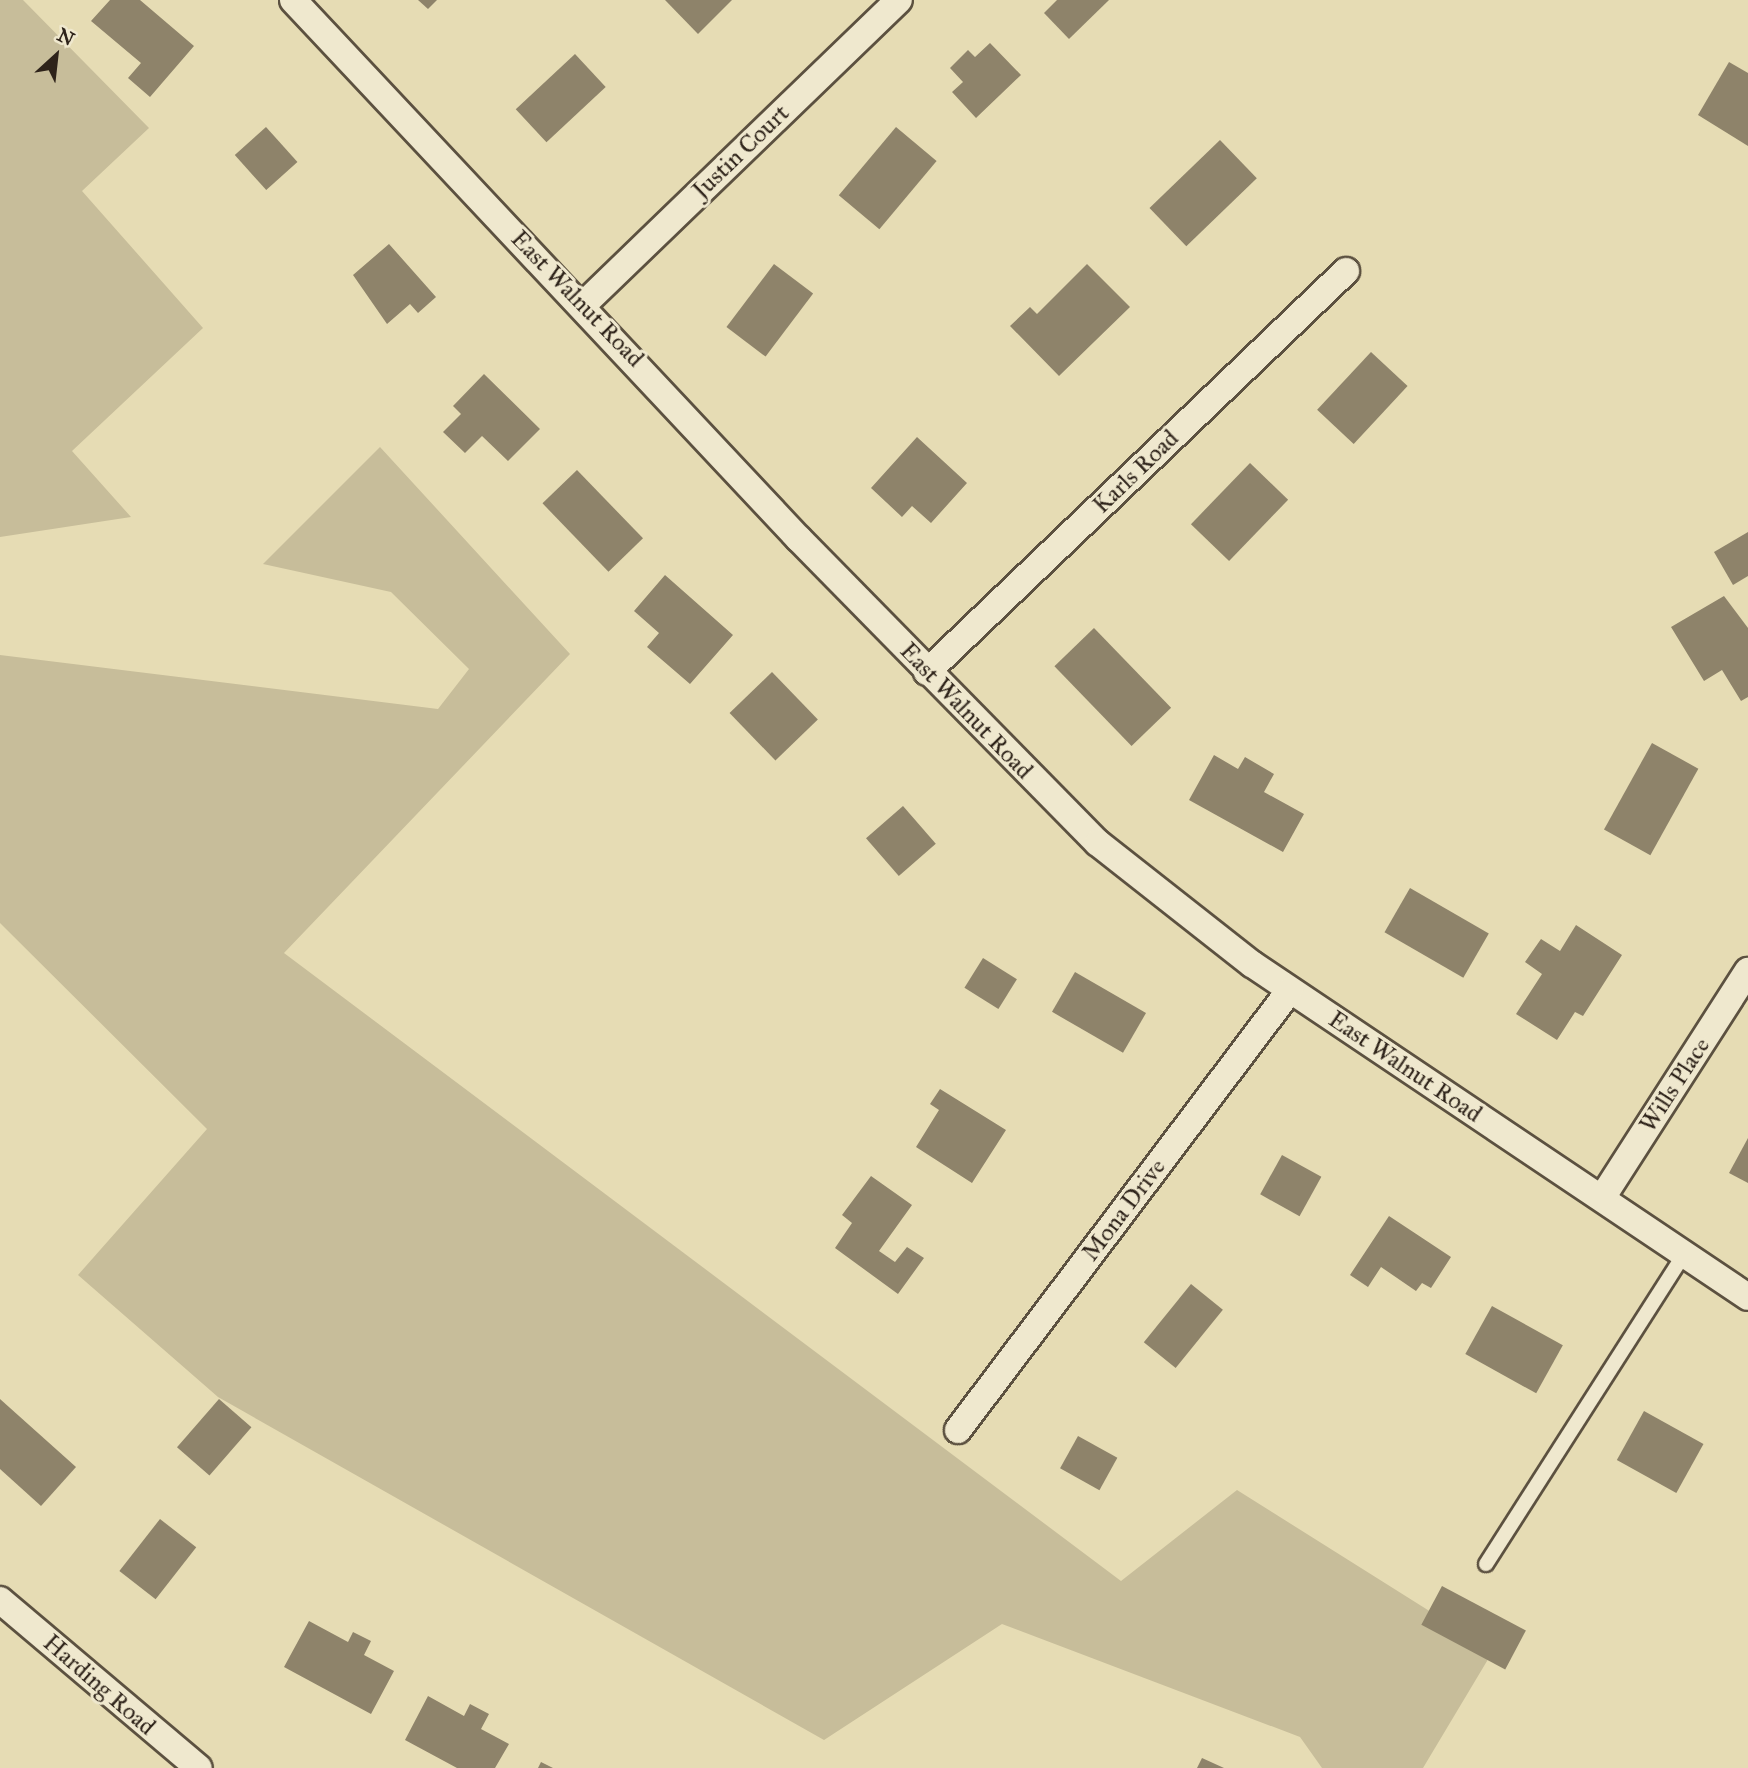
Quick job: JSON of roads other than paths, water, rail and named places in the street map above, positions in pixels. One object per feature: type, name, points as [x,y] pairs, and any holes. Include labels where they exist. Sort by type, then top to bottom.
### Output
[{"type":"street","name":"East Walnut Road","points":[[293,0],[927,672],[1098,843],[1290,990],[1748,1297]]},
{"type":"street","name":"Justin Court","points":[[583,305],[899,0]]},
{"type":"street","name":"Karls Road","points":[[927,672],[1346,271]]},
{"type":"street","name":"Wills Place","points":[[1602,1198],[1748,971]]},
{"type":"street","name":"Mona Drive","points":[[958,1430],[1290,990]]},
{"type":"street","name":"Harding Road","points":[[0,1600],[199,1768]]},
{"type":"lane","points":[[1486,1564],[1684,1254]]}]
